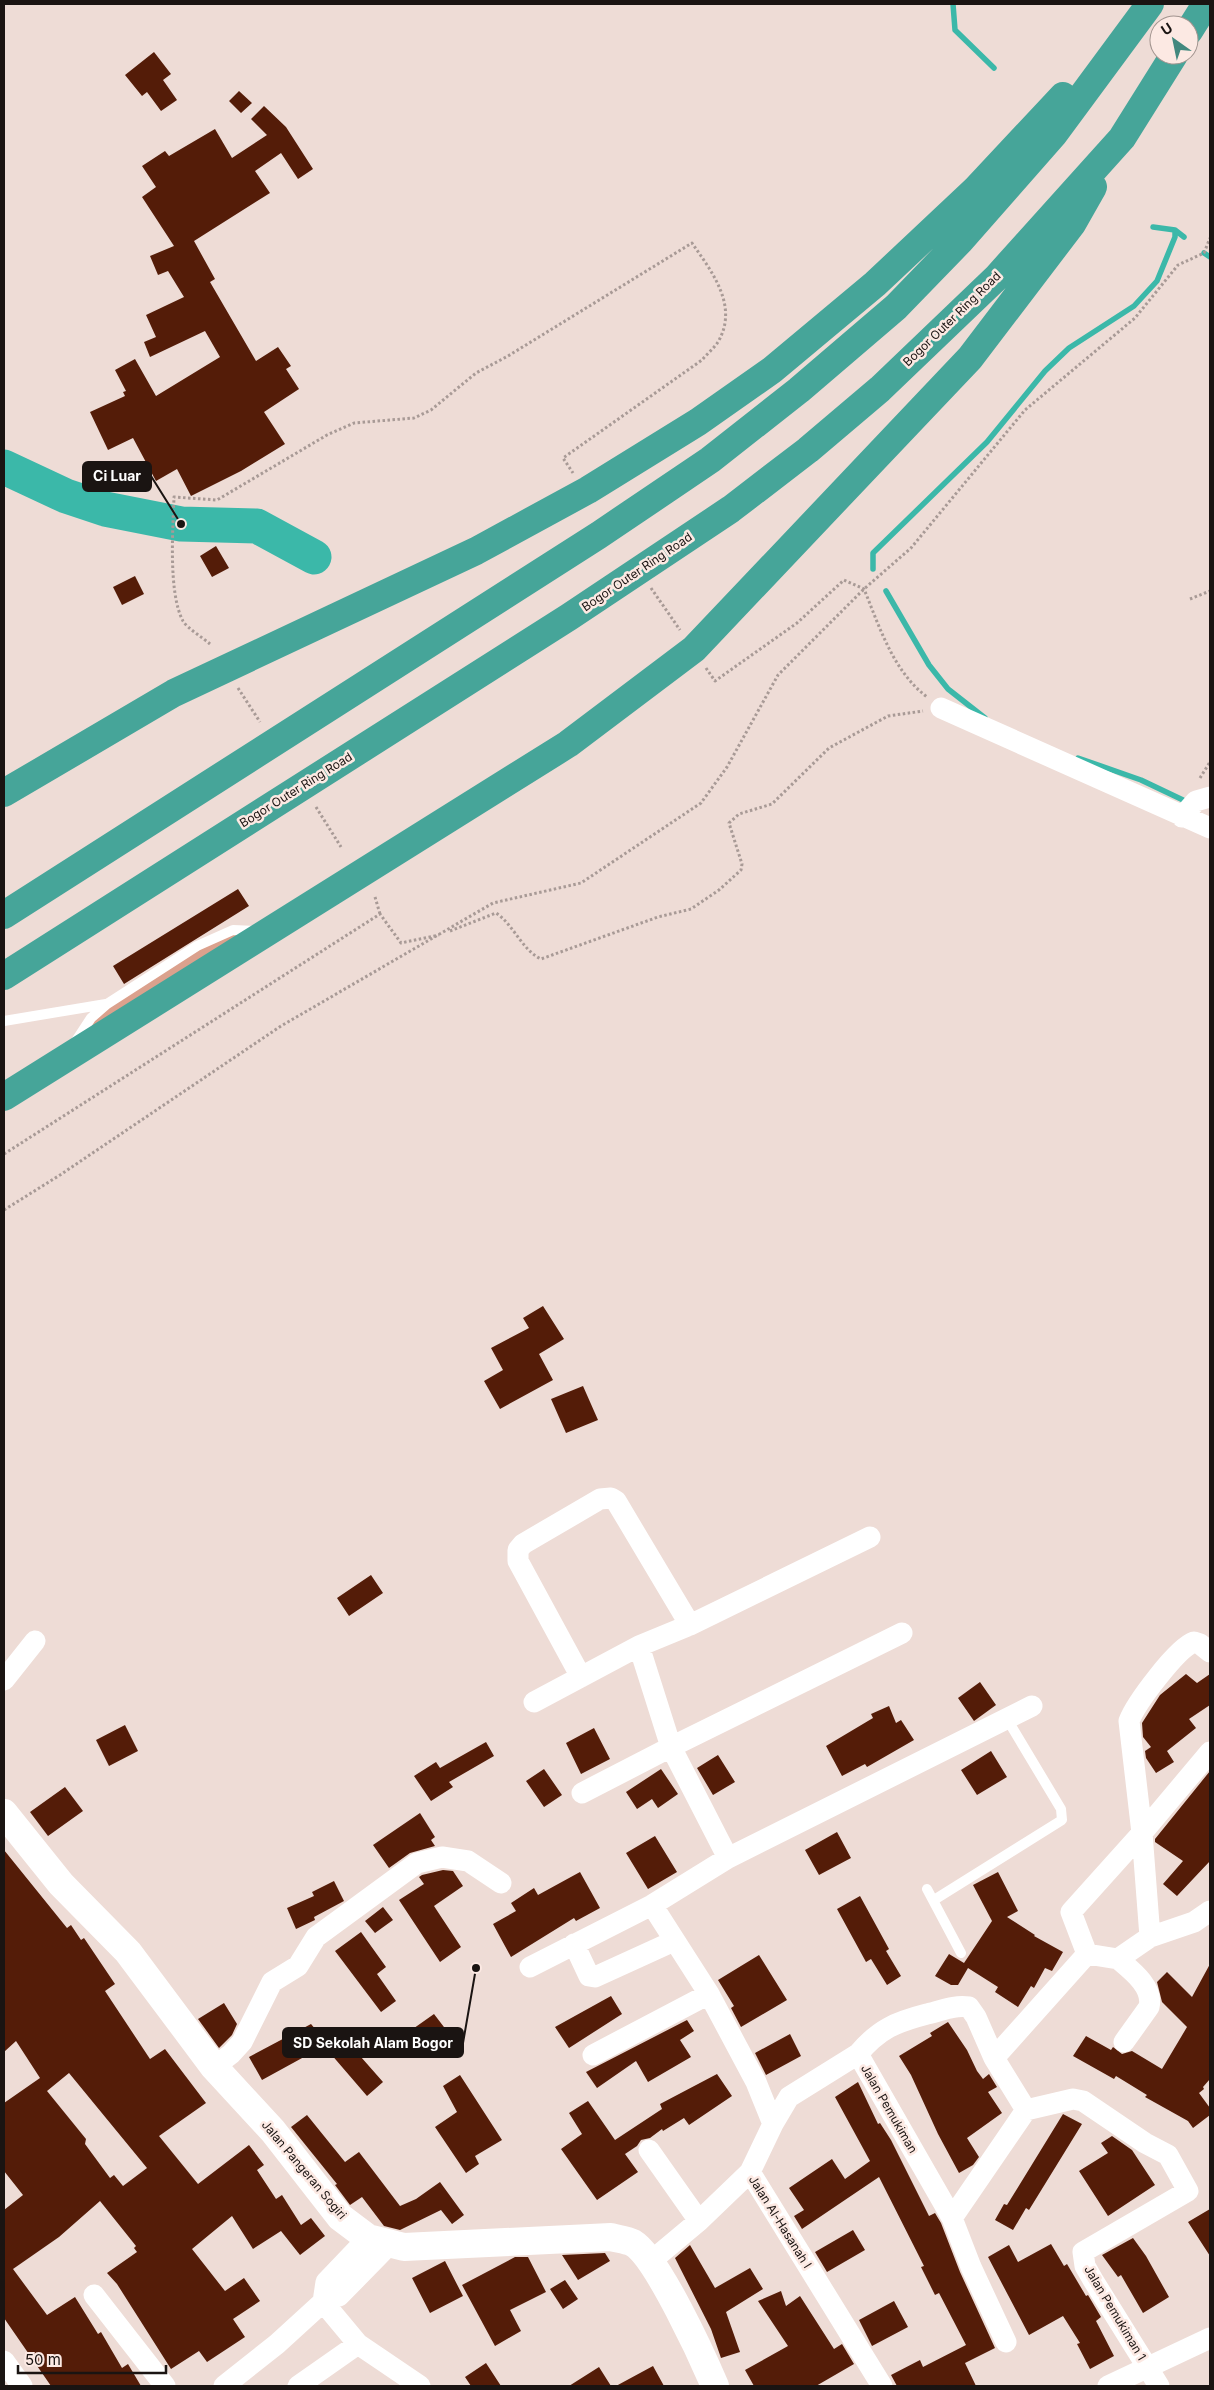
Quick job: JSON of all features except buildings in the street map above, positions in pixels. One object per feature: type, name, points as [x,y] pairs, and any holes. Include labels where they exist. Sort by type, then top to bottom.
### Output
[{"type":"highway","points":[[4,794],[174,692],[476,551],[588,490],[698,422],[772,370],[875,284],[976,190],[1150,4]]},
{"type":"highway","points":[[4,914],[599,535],[710,460],[799,390],[896,307],[960,241],[1054,134],[1150,4]]},
{"type":"highway","points":[[1199,15],[1206,4]]},
{"type":"highway","name":"Bogor Outer Ring Road","points":[[4,976],[570,617],[731,509],[808,450],[880,389],[997,277],[1122,138],[1168,65]]},
{"type":"highway","points":[[4,1097],[568,744],[694,649],[970,358],[1072,224],[1122,138]]},
{"type":"street","points":[[941,708],[1210,828]]},
{"type":"street","points":[[1182,816],[1196,801],[1210,797]]},
{"type":"street","points":[[581,1677],[518,1561],[517,1555],[523,1544],[600,1499],[611,1498],[616,1501],[690,1625]]},
{"type":"street","points":[[534,1702],[639,1646],[690,1625],[870,1537]]},
{"type":"street","points":[[582,1794],[671,1747],[902,1633]]},
{"type":"street","points":[[4,1680],[35,1641]]},
{"type":"street","points":[[1132,1973],[1150,1937],[1142,1833],[1129,1721],[1134,1708],[1182,1649],[1194,1642],[1210,1652]]},
{"type":"street","points":[[639,1646],[671,1747],[728,1858]]},
{"type":"street","points":[[530,1966],[652,1905],[728,1858],[1032,1706]]},
{"type":"street","points":[[1124,2042],[1149,2007],[1150,1995],[1132,1973],[1087,1954],[1071,1912],[1142,1833],[1210,1752]]},
{"type":"street","name":"Jalan Pangeran Sogiri","points":[[4,1812],[61,1884],[128,1952],[214,2067],[273,2131],[340,2217],[379,2241],[404,2247],[611,2237],[634,2244],[650,2262],[695,2341],[715,2386]]},
{"type":"street","points":[[214,2067],[231,2054],[242,2042],[272,1982],[298,1966],[316,1938],[417,1862],[442,1857],[468,1861],[501,1883]]},
{"type":"street","points":[[652,1905],[709,1994],[756,2082],[773,2124]]},
{"type":"street","points":[[1150,1937],[1194,1922],[1210,1911]]},
{"type":"street","points":[[574,1944],[589,1976],[595,1977],[674,1941]]},
{"type":"street","points":[[994,2058],[1087,1954]]},
{"type":"street","points":[[593,2055],[709,1994]]},
{"type":"street","name":"Jalan Pemukiman","points":[[1006,2342],[971,2267],[952,2218],[858,2054],[869,2041],[898,2022],[955,2006],[969,2007],[976,2017],[994,2058],[1026,2110]]},
{"type":"street","points":[[750,2172],[773,2124],[789,2097],[858,2054]]},
{"type":"street","name":"Jalan Pemukiman 1","points":[[1026,2110],[1073,2099],[1083,2101],[1145,2143],[1168,2155],[1188,2191],[1083,2252],[1085,2266],[1148,2367]]},
{"type":"street","points":[[952,2218],[1026,2110]]},
{"type":"street","points":[[649,2150],[699,2220]]},
{"type":"street","name":"Jalan Al-Hasanah I","points":[[650,2262],[699,2220],[750,2172],[882,2386]]},
{"type":"street","points":[[224,2386],[277,2344],[323,2302],[339,2296],[379,2241]]},
{"type":"street","points":[[94,2294],[165,2386]]},
{"type":"street","points":[[323,2302],[358,2344],[420,2386]]},
{"type":"street","points":[[1108,2386],[1210,2338]]},
{"type":"street","points":[[298,2386],[358,2344]]},
{"type":"street","points":[[4,2361],[22,2386]]},
{"type":"street","points":[[1148,2367],[1159,2386]]},
{"type":"lane","points":[[63,1061],[91,1018],[107,1004],[197,946],[233,930],[270,932]]},
{"type":"lane","points":[[4,1020],[107,1004]]},
{"type":"lane","points":[[934,1900],[1061,1823],[1062,1809],[1007,1719]]},
{"type":"lane","points":[[927,1890],[961,1953]]},
{"type":"path","points":[[4,1210],[60,1175],[281,1026],[493,903],[581,883],[701,803],[727,767],[778,675],[864,589],[911,548],[1025,410],[1135,318],[1178,265],[1204,253],[1210,238]]},
{"type":"path","points":[[210,644],[184,621],[175,594],[174,496],[217,500],[327,435],[354,423],[414,418],[431,410],[476,373],[692,243],[720,285],[726,318],[718,342],[702,360]]},
{"type":"path","points":[[797,623],[844,580],[864,589],[892,656],[914,688],[941,708]]},
{"type":"path","points":[[1190,599],[1210,591]]},
{"type":"path","points":[[238,688],[260,722]]},
{"type":"path","points":[[375,897],[380,914],[402,943],[442,934],[496,913],[507,920],[533,955],[541,959],[658,916],[691,909],[719,890],[741,870],[742,864],[729,823],[738,814],[772,804],[829,748],[888,716],[941,708]]},
{"type":"path","points":[[316,808],[341,848]]},
{"type":"path","points":[[4,1154],[380,914]]},
{"type":"shaded area","points":[[233,930],[270,932],[63,1061],[107,1004]]},
{"type":"waterway","points":[[953,4],[955,30],[994,68]]},
{"type":"waterway","points":[[1153,227],[1175,230],[1184,237]]},
{"type":"waterway","points":[[873,569],[873,553],[987,442],[1045,371],[1069,348],[1134,306],[1157,281],[1175,237],[1175,230]]},
{"type":"waterway","points":[[1204,253],[1210,257]]},
{"type":"waterway","points":[[4,467],[66,496],[105,509],[181,524],[257,526],[314,557]]},
{"type":"waterway","points":[[886,591],[929,665],[948,689],[985,718]]},
{"type":"waterway","points":[[1078,758],[1141,780],[1183,800]]},
{"type":"place","name":"Ci Luar","points":[[181,524]]},
{"type":"place","name":"SD Sekolah Alam Bogor","points":[[476,1968]]}]
